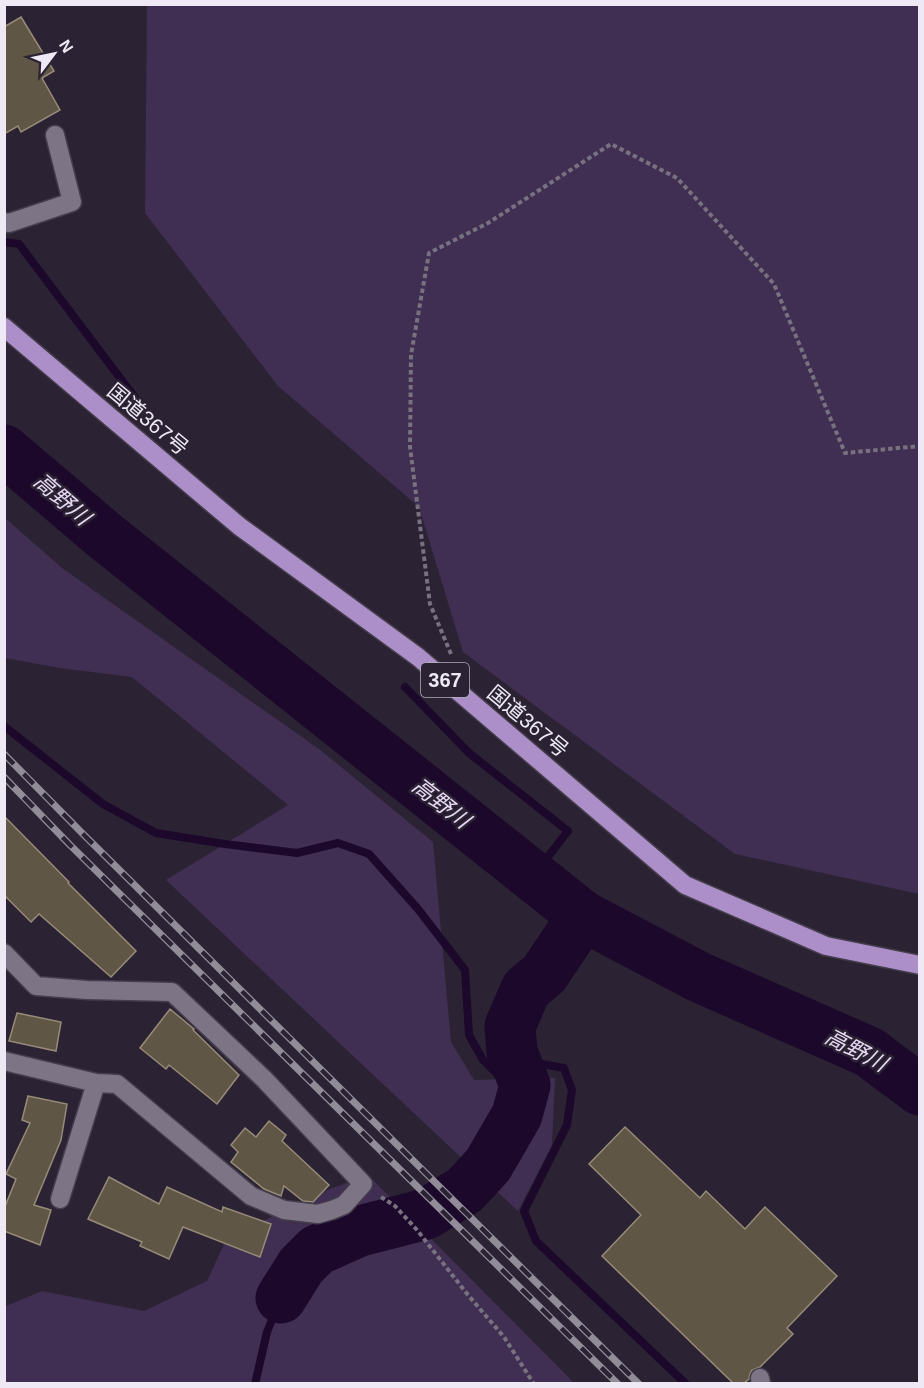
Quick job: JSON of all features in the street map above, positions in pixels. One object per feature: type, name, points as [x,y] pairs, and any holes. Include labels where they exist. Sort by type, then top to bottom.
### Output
[{"type":"highway","name":"国道367号","points":[[4,327],[239,526],[418,657],[685,885],[826,946],[920,964]]},
{"type":"street","points":[[4,222],[9,223],[72,202],[55,135]]},
{"type":"street","points":[[4,953],[36,986],[172,993],[264,1079],[363,1184],[344,1205],[332,1210],[318,1214],[284,1210],[251,1196],[117,1084],[96,1083],[4,1061]]},
{"type":"street","points":[[60,1199],[96,1083]]},
{"type":"path","points":[[454,660],[430,604],[410,447],[411,355],[429,253],[488,223],[611,144],[678,178],[774,284],[845,453],[920,446]]},
{"type":"path","points":[[394,1206],[417,1230],[504,1337],[534,1383]]},
{"type":"shaded area","points":[[147,5],[919,5],[919,894],[735,854],[463,652],[419,507],[278,386],[145,213]]},
{"type":"shaded area","points":[[4,517],[62,568],[319,749],[433,842],[451,1042],[474,1080],[555,1078],[552,1145],[518,1211],[166,880],[288,805],[132,677],[5,658]]},
{"type":"shaded area","points":[[368,1175],[574,1383],[5,1383],[4,1307],[42,1291],[144,1311],[207,1281],[226,1240],[314,1195]]},
{"type":"building","points":[[21,17],[54,71],[42,78],[60,110],[21,132],[18,126],[4,134],[4,27]]},
{"type":"building","points":[[4,816],[136,951],[111,977],[39,914],[31,922],[4,895]]},
{"type":"building","points":[[170,1009],[194,1029],[239,1075],[217,1104],[169,1065],[166,1069],[140,1048]]},
{"type":"building","points":[[17,1013],[61,1022],[56,1051],[9,1041]]},
{"type":"building","points":[[28,1096],[67,1104],[61,1140],[34,1205],[51,1210],[40,1245],[4,1231],[4,1209],[16,1179],[6,1174],[30,1123],[22,1120]]},
{"type":"building","points":[[269,1121],[286,1135],[282,1141],[329,1185],[313,1202],[303,1201],[284,1186],[281,1196],[264,1189],[231,1162],[238,1152],[231,1145],[245,1128],[256,1137]]},
{"type":"building","points":[[625,1127],[700,1198],[706,1191],[745,1229],[765,1207],[837,1276],[787,1328],[793,1334],[760,1367],[752,1370],[749,1379],[744,1383],[733,1383],[602,1256],[641,1215],[589,1164]]},
{"type":"building","points":[[109,1177],[159,1204],[167,1187],[222,1212],[223,1207],[271,1224],[260,1257],[183,1227],[169,1259],[140,1246],[142,1242],[88,1219]]},
{"type":"waterway","points":[[4,242],[19,244],[142,407]]},
{"type":"waterway","name":"高野川","points":[[4,450],[105,536],[583,916],[699,977],[869,1052],[920,1090]]},
{"type":"waterway","points":[[405,687],[469,753],[568,831],[533,876]]},
{"type":"waterway","points":[[4,726],[103,804],[156,833],[297,853],[338,843],[369,854],[418,909],[465,970],[469,1035],[483,1060],[502,1079],[542,1064],[564,1068],[572,1090],[567,1125],[524,1211],[536,1241],[686,1384]]},
{"type":"waterway","points":[[281,1298],[301,1266],[317,1250],[360,1231],[426,1214],[465,1190],[488,1165],[517,1115],[525,1085],[512,1052],[510,1026],[526,989],[544,974],[583,916]]},
{"type":"waterway","points":[[255,1384],[267,1332],[281,1298]]},
{"type":"railway","points":[[4,754],[639,1384]]},
{"type":"railway","points":[[4,777],[70,845],[618,1384]]}]
